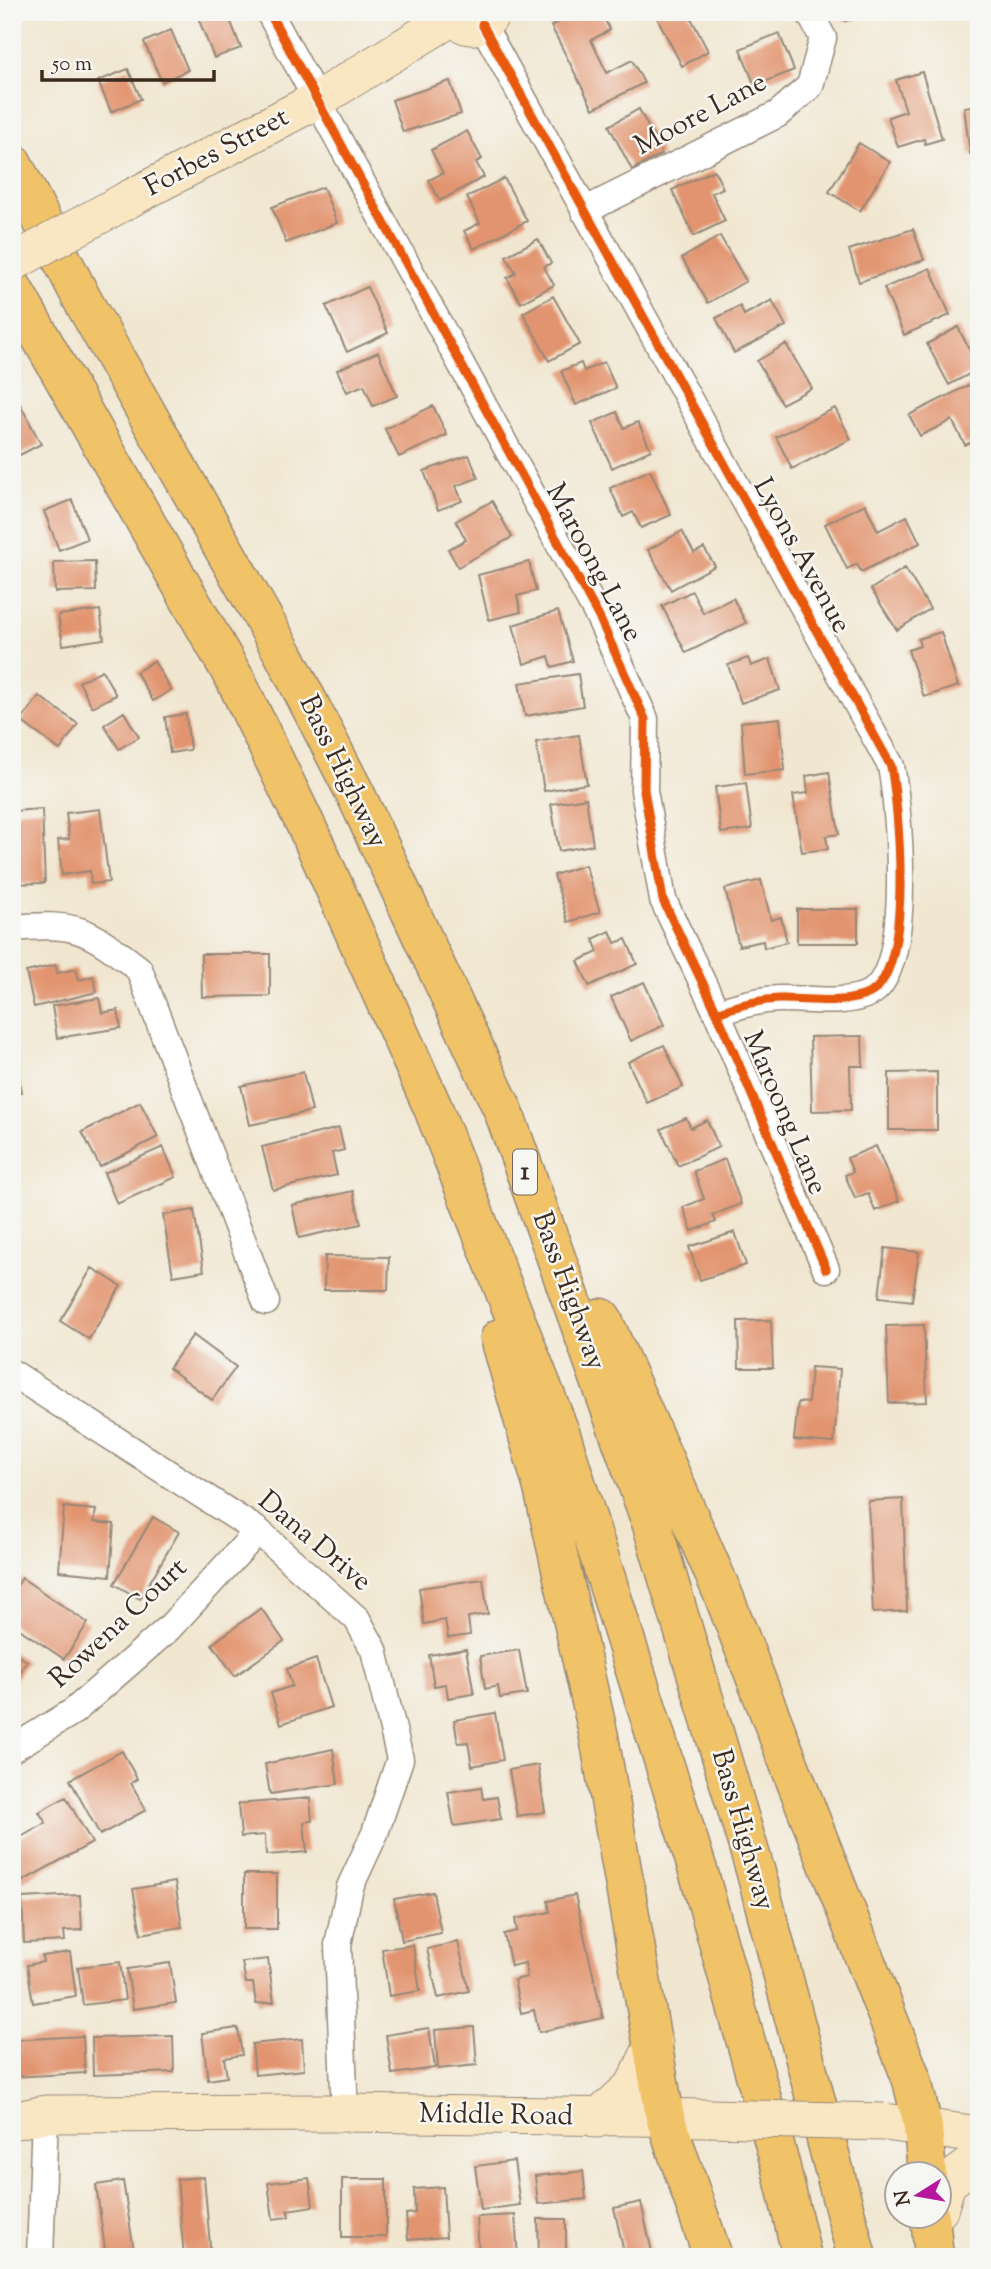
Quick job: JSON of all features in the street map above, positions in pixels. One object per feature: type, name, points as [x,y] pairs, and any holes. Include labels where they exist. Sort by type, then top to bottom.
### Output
[{"type":"highway","name":"Bass Highway","points":[[12,162],[82,301],[290,667],[356,795],[503,1110],[652,1524],[756,1873],[857,2257]]},
{"type":"highway","name":"Bass Highway","points":[[12,287],[236,681],[312,838],[433,1108],[561,1435],[700,1877],[780,2164],[802,2257]]},
{"type":"highway","points":[[433,1108],[543,1488],[599,1737],[665,2117],[713,2257]]},
{"type":"highway","points":[[503,1110],[601,1317],[723,1594],[912,2080],[923,2127],[926,2160]]},
{"type":"main road","name":"Forbes Street","points":[[12,263],[470,16]]},
{"type":"main road","points":[[597,2119],[634,2085],[654,2044]]},
{"type":"main road","name":"Middle Road","points":[[29,2117],[345,2113],[597,2119],[665,2117],[884,2122],[979,2135]]},
{"type":"main road","points":[[953,2178],[979,2159]]},
{"type":"street","name":"Maroong Lane","points":[[269,12],[600,620],[645,719],[644,790],[663,900],[717,1013],[826,1269]]},
{"type":"street","name":"Moore Lane","points":[[584,211],[778,114],[810,86],[823,38],[809,12]]},
{"type":"street","name":"Lyons Avenue","points":[[470,16],[584,211],[891,766],[899,810],[898,944],[886,975],[871,993],[844,999],[744,1002],[717,1013]]},
{"type":"street","points":[[12,928],[56,924],[95,936],[139,969],[266,1303]]},
{"type":"street","name":"Dana Drive","points":[[12,1373],[258,1531],[357,1619],[374,1650],[400,1759],[375,1833],[350,1887],[338,1945],[345,2113]]},
{"type":"street","name":"Rowena Court","points":[[12,1749],[74,1711],[169,1628],[258,1531]]},
{"type":"street","points":[[29,2117],[40,2257]]},
{"type":"building","points":[[205,12],[227,12],[241,48],[214,58],[197,15]]},
{"type":"building","points":[[578,12],[601,12],[610,30],[591,40],[607,73],[632,60],[644,83],[593,109],[551,26]]},
{"type":"building","points":[[654,12],[688,12],[708,51],[682,66]]},
{"type":"building","points":[[843,12],[870,12],[871,15],[845,21]]},
{"type":"building","points":[[171,30],[188,70],[162,82],[144,42]]},
{"type":"building","points":[[779,33],[794,70],[755,86],[740,49]]},
{"type":"building","points":[[128,69],[141,99],[111,112],[98,81]]},
{"type":"building","points":[[922,72],[942,139],[925,144],[924,139],[898,147],[888,117],[906,111],[896,80]]},
{"type":"building","points":[[450,81],[461,114],[403,132],[392,100]]},
{"type":"building","points":[[979,105],[979,153],[970,154],[964,107]]},
{"type":"building","points":[[639,109],[662,154],[632,170],[609,126]]},
{"type":"building","points":[[467,131],[482,159],[476,162],[484,177],[440,201],[429,180],[443,173],[431,150]]},
{"type":"building","points":[[859,143],[890,162],[860,211],[829,192]]},
{"type":"building","points":[[714,170],[723,188],[712,193],[725,221],[694,236],[672,190]]},
{"type":"building","points":[[504,178],[527,221],[474,249],[464,231],[480,223],[467,197]]},
{"type":"building","points":[[323,187],[337,223],[286,243],[272,207]]},
{"type":"building","points":[[913,229],[924,260],[859,282],[849,250]]},
{"type":"building","points":[[720,236],[746,281],[708,303],[682,258]]},
{"type":"building","points":[[538,239],[551,263],[544,267],[554,285],[521,303],[507,278],[516,273],[506,256]]},
{"type":"building","points":[[930,268],[950,315],[904,335],[884,288]]},
{"type":"building","points":[[367,287],[388,333],[347,352],[326,306]]},
{"type":"building","points":[[553,296],[580,344],[549,361],[523,313]]},
{"type":"building","points":[[772,300],[786,326],[734,353],[716,318],[740,306],[744,315]]},
{"type":"building","points":[[958,327],[970,351],[979,346],[979,369],[949,385],[927,344]]},
{"type":"building","points":[[786,344],[812,388],[782,404],[757,361]]},
{"type":"building","points":[[378,352],[397,396],[373,406],[364,385],[347,392],[337,370]]},
{"type":"building","points":[[604,362],[616,388],[576,405],[561,371],[581,363],[584,371]]},
{"type":"building","points":[[979,380],[979,439],[965,445],[952,420],[920,436],[909,415]]},
{"type":"building","points":[[20,404],[41,444],[12,459],[12,408]]},
{"type":"building","points":[[433,406],[447,435],[399,457],[385,429]]},
{"type":"building","points":[[835,408],[851,439],[792,469],[776,437]]},
{"type":"building","points":[[617,412],[624,428],[638,422],[651,450],[612,468],[592,423]]},
{"type":"building","points":[[469,455],[478,478],[456,486],[462,501],[438,510],[424,471]]},
{"type":"building","points":[[650,470],[671,515],[641,528],[633,512],[623,517],[610,488]]},
{"type":"building","points":[[72,500],[87,539],[59,550],[44,511]]},
{"type":"building","points":[[492,501],[512,537],[458,567],[448,549],[466,540],[456,521]]},
{"type":"building","points":[[865,504],[878,531],[907,516],[920,543],[861,572],[857,564],[847,569],[825,524]]},
{"type":"building","points":[[682,531],[694,553],[704,548],[715,566],[671,590],[648,550]]},
{"type":"building","points":[[95,561],[96,591],[55,592],[54,562]]},
{"type":"building","points":[[529,562],[536,591],[517,596],[521,612],[489,620],[478,575]]},
{"type":"building","points":[[905,568],[930,609],[897,630],[871,589]]},
{"type":"building","points":[[692,591],[703,613],[733,598],[746,623],[686,653],[662,606]]},
{"type":"building","points":[[100,610],[104,639],[63,645],[58,615]]},
{"type":"building","points":[[558,611],[573,661],[552,667],[549,656],[524,664],[513,625]]},
{"type":"building","points":[[941,632],[958,686],[924,697],[908,650],[920,646],[918,639]]},
{"type":"building","points":[[748,658],[751,666],[770,659],[780,690],[741,703],[728,665]]},
{"type":"building","points":[[154,661],[171,690],[153,701],[136,672]]},
{"type":"building","points":[[102,670],[116,695],[92,707],[79,682]]},
{"type":"building","points":[[578,674],[583,706],[525,716],[519,683]]},
{"type":"building","points":[[39,696],[78,724],[60,750],[21,721]]},
{"type":"building","points":[[124,712],[139,737],[119,749],[104,725]]},
{"type":"building","points":[[186,714],[190,750],[170,753],[165,717]]},
{"type":"building","points":[[780,718],[785,770],[745,774],[741,722]]},
{"type":"building","points":[[579,735],[587,784],[544,791],[536,742]]},
{"type":"building","points":[[829,772],[839,834],[826,836],[828,849],[802,852],[793,795],[808,793],[806,776]]},
{"type":"building","points":[[746,783],[752,829],[721,833],[715,787]]},
{"type":"building","points":[[586,798],[593,845],[559,851],[551,804]]},
{"type":"building","points":[[42,809],[45,883],[12,884],[12,811]]},
{"type":"building","points":[[100,809],[109,882],[91,884],[90,871],[62,875],[58,840],[69,839],[66,813]]},
{"type":"building","points":[[585,865],[600,912],[568,922],[554,875]]},
{"type":"building","points":[[761,880],[771,920],[781,917],[787,942],[764,948],[763,941],[739,946],[725,889]]},
{"type":"building","points":[[797,909],[858,909],[858,943],[797,943]]},
{"type":"building","points":[[610,931],[615,943],[626,939],[637,964],[589,986],[578,961],[598,952],[593,939]]},
{"type":"building","points":[[201,954],[270,954],[270,996],[202,997]]},
{"type":"building","points":[[56,965],[57,973],[76,969],[79,980],[93,976],[97,992],[34,1007],[26,972]]},
{"type":"building","points":[[644,982],[664,1025],[631,1041],[611,997]]},
{"type":"building","points":[[99,998],[102,1013],[118,1010],[121,1028],[57,1038],[52,1006]]},
{"type":"building","points":[[862,1036],[863,1066],[850,1066],[851,1110],[812,1111],[810,1037]]},
{"type":"building","points":[[664,1045],[683,1087],[647,1103],[628,1062]]},
{"type":"building","points":[[17,1053],[21,1092],[12,1093],[12,1054]]},
{"type":"building","points":[[303,1072],[312,1111],[250,1125],[241,1086]]},
{"type":"building","points":[[937,1072],[937,1130],[889,1130],[889,1073]]},
{"type":"building","points":[[140,1102],[158,1137],[100,1167],[82,1132]]},
{"type":"building","points":[[686,1118],[691,1128],[707,1120],[719,1147],[678,1166],[661,1129]]},
{"type":"building","points":[[339,1128],[344,1150],[332,1153],[337,1175],[273,1190],[262,1147]]},
{"type":"building","points":[[876,1146],[899,1201],[875,1211],[868,1193],[855,1198],[845,1175],[853,1172],[847,1158]]},
{"type":"building","points":[[163,1147],[176,1177],[117,1204],[104,1173]]},
{"type":"building","points":[[725,1159],[741,1204],[713,1215],[716,1222],[692,1231],[683,1207],[704,1199],[694,1171]]},
{"type":"building","points":[[353,1191],[361,1224],[299,1238],[292,1205]]},
{"type":"building","points":[[194,1210],[204,1271],[173,1276],[163,1215]]},
{"type":"building","points":[[735,1232],[746,1265],[700,1280],[689,1247]]},
{"type":"building","points":[[885,1248],[919,1252],[912,1301],[879,1297]]},
{"type":"building","points":[[325,1256],[389,1257],[388,1290],[324,1290]]},
{"type":"building","points":[[92,1268],[121,1286],[89,1339],[60,1321]]},
{"type":"building","points":[[771,1320],[773,1368],[739,1368],[738,1321]]},
{"type":"building","points":[[924,1325],[927,1402],[889,1403],[886,1326]]},
{"type":"building","points":[[193,1335],[236,1367],[212,1400],[169,1368]]},
{"type":"building","points":[[811,1367],[840,1369],[834,1443],[794,1440],[798,1402],[808,1403]]},
{"type":"building","points":[[903,1499],[907,1611],[873,1613],[868,1501]]},
{"type":"building","points":[[64,1507],[96,1510],[94,1522],[114,1524],[110,1576],[59,1571]]},
{"type":"building","points":[[153,1517],[179,1532],[140,1599],[114,1584]]},
{"type":"building","points":[[22,1578],[88,1623],[64,1659],[12,1624],[12,1593]]},
{"type":"building","points":[[483,1579],[488,1614],[468,1617],[470,1635],[448,1638],[445,1620],[424,1624],[419,1588]]},
{"type":"building","points":[[261,1608],[284,1641],[235,1676],[212,1644]]},
{"type":"building","points":[[466,1649],[474,1694],[448,1698],[446,1684],[434,1686],[429,1655]]},
{"type":"building","points":[[519,1650],[527,1694],[500,1698],[498,1686],[485,1689],[480,1656]]},
{"type":"building","points":[[12,1652],[27,1661],[12,1685]]},
{"type":"building","points":[[316,1659],[331,1707],[281,1724],[271,1693],[292,1686],[287,1669]]},
{"type":"building","points":[[495,1713],[503,1760],[472,1766],[468,1742],[458,1743],[454,1720]]},
{"type":"building","points":[[333,1749],[338,1784],[270,1794],[265,1764]]},
{"type":"building","points":[[122,1751],[137,1779],[131,1783],[146,1810],[100,1835],[70,1780]]},
{"type":"building","points":[[538,1765],[545,1812],[517,1816],[509,1770]]},
{"type":"building","points":[[481,1787],[483,1799],[497,1797],[501,1819],[454,1826],[448,1792]]},
{"type":"building","points":[[66,1797],[92,1843],[23,1881],[12,1863],[12,1842],[46,1823],[39,1812]]},
{"type":"building","points":[[310,1798],[312,1821],[304,1822],[307,1852],[266,1855],[265,1835],[241,1837],[238,1804]]},
{"type":"building","points":[[244,1874],[277,1874],[277,1929],[244,1929]]},
{"type":"building","points":[[175,1882],[182,1927],[141,1934],[133,1889]]},
{"type":"building","points":[[433,1892],[441,1933],[402,1941],[394,1899]]},
{"type":"building","points":[[80,1895],[82,1930],[64,1931],[65,1941],[24,1943],[22,1898]]},
{"type":"building","points":[[575,1895],[603,2018],[539,2032],[534,2010],[521,2013],[514,1980],[527,1977],[525,1963],[511,1966],[504,1934],[517,1931],[515,1919],[550,1912],[548,1901]]},
{"type":"building","points":[[458,1942],[469,1991],[438,1998],[427,1949]]},
{"type":"building","points":[[413,1945],[420,1991],[389,1996],[382,1949]]},
{"type":"building","points":[[70,1952],[76,1996],[33,2003],[27,1965],[43,1962],[42,1956]]},
{"type":"building","points":[[268,1959],[274,2002],[256,2004],[253,1983],[246,1983],[242,1962]]},
{"type":"building","points":[[120,1962],[125,2000],[83,2005],[78,1967]]},
{"type":"building","points":[[170,1963],[176,2003],[133,2009],[127,1969]]},
{"type":"building","points":[[474,2027],[477,2065],[438,2069],[435,2030]]},
{"type":"building","points":[[238,2028],[242,2055],[224,2058],[227,2077],[208,2080],[202,2033]]},
{"type":"building","points":[[429,2028],[435,2068],[392,2074],[386,2035]]},
{"type":"building","points":[[83,2036],[85,2073],[12,2077],[12,2040]]},
{"type":"building","points":[[173,2036],[174,2072],[93,2075],[92,2038]]},
{"type":"building","points":[[302,2039],[304,2070],[255,2075],[252,2044]]},
{"type":"building","points":[[514,2161],[520,2205],[481,2210],[475,2166]]},
{"type":"building","points":[[583,2171],[586,2199],[538,2204],[535,2176]]},
{"type":"building","points":[[204,2177],[211,2257],[184,2257],[177,2179]]},
{"type":"building","points":[[309,2178],[313,2206],[288,2210],[289,2217],[273,2219],[268,2183]]},
{"type":"building","points":[[342,2179],[386,2179],[386,2237],[342,2237]]},
{"type":"building","points":[[123,2181],[135,2257],[106,2257],[96,2185]]},
{"type":"building","points":[[443,2187],[446,2237],[408,2240],[406,2214],[415,2213],[414,2189]]},
{"type":"building","points":[[641,2202],[653,2257],[625,2257],[614,2208]]},
{"type":"building","points":[[515,2215],[518,2257],[479,2257],[477,2217]]},
{"type":"building","points":[[538,2219],[566,2219],[566,2257],[539,2257]]},
{"type":"cycle path","points":[[269,12],[600,619],[645,719],[644,790],[663,900],[717,1013],[826,1269]]},
{"type":"cycle path","points":[[482,24],[891,766],[897,816],[900,887],[893,954],[884,978],[870,993],[860,997],[825,1001],[771,1000],[747,1003],[717,1013]]}]
